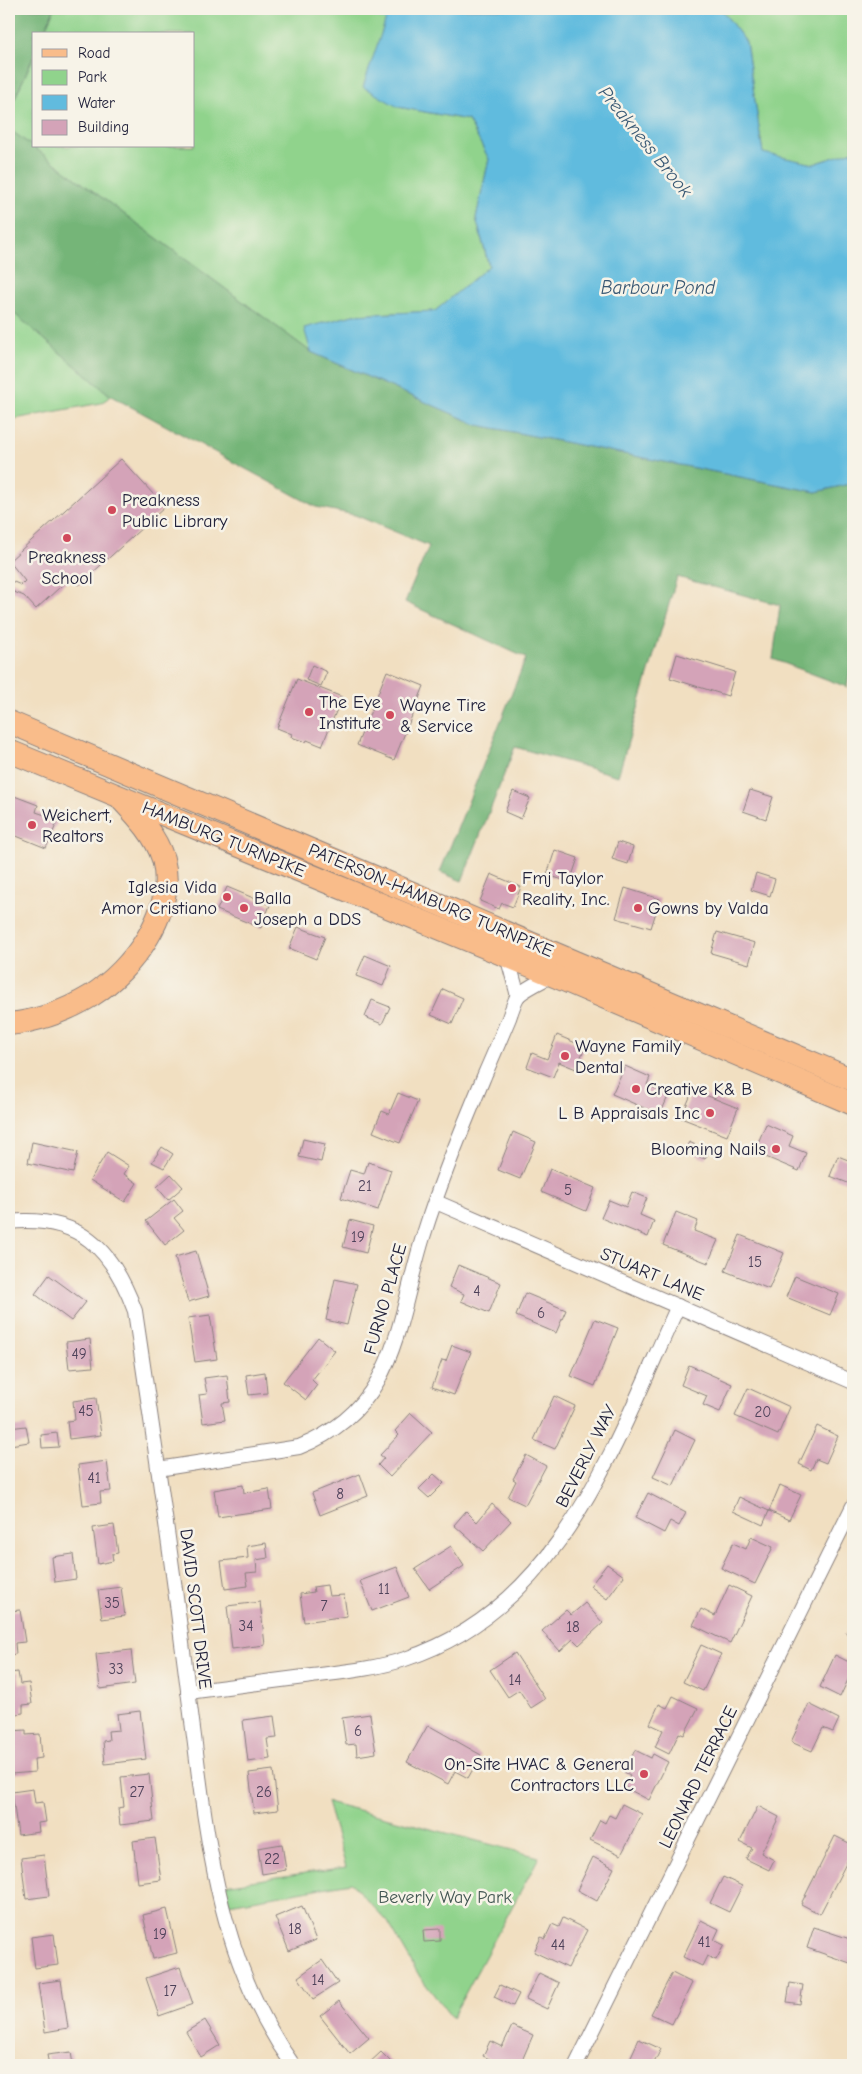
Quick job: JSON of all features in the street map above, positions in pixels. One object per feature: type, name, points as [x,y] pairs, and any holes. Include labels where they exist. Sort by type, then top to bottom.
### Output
[{"type":"main road","name":"PATERSON-HAMBURG TURNPIKE","points":[[9,722],[853,1080]]},
{"type":"main road","name":"HAMBURG TURNPIKE","points":[[9,751],[507,956],[853,1104]]},
{"type":"main road","points":[[9,1024],[43,1018],[92,995],[132,960],[154,926],[165,892],[166,878],[162,857],[152,836],[120,797]]},
{"type":"street","points":[[507,956],[518,996],[552,975]]},
{"type":"street","name":"FURNO PLACE","points":[[158,1469],[299,1447],[320,1439],[340,1426],[374,1388],[387,1364],[397,1338],[423,1236],[473,1104],[518,996]]},
{"type":"street","name":"STUART LANE","points":[[436,1202],[853,1382]]},
{"type":"street","name":"DAVID SCOTT DRIVE","points":[[9,1222],[26,1220],[48,1221],[81,1234],[99,1248],[114,1266],[126,1287],[135,1311],[206,1833],[215,1882],[228,1929],[244,1974],[263,2016],[293,2065]]},
{"type":"street","name":"BEVERLY WAY","points":[[188,1692],[371,1668],[405,1659],[438,1646],[491,1613],[526,1581],[547,1558],[572,1525],[594,1488],[678,1306]]},
{"type":"street","name":"LEONARD TERRACE","points":[[576,2065],[853,1506]]},
{"type":"green space","points":[[9,9],[54,9],[44,32],[32,32],[32,60],[9,112]]},
{"type":"green space","points":[[54,9],[397,9],[386,19],[398,107],[468,120],[489,159],[476,218],[489,267],[435,311],[353,315],[305,328],[311,352],[35,148],[195,148],[195,32],[44,32]]},
{"type":"green space","points":[[721,9],[853,9],[853,151],[814,164],[763,154],[746,42]]},
{"type":"green space","points":[[32,60],[32,146],[9,129],[9,112]]},
{"type":"green space","points":[[9,129],[32,146],[32,148],[35,148],[311,352],[478,425],[816,492],[853,483],[853,654],[847,687],[773,659],[780,605],[677,577],[618,776],[515,747],[462,881],[440,872],[526,658],[405,602],[429,546],[355,515],[316,507],[111,396],[9,309]]},
{"type":"green space","points":[[9,309],[111,396],[101,403],[9,420]]},
{"type":"green space","name":"Beverly Way Park","points":[[327,1802],[539,1857],[452,2018],[420,1977],[388,1922],[351,1883],[229,1904],[224,1885],[346,1867]]},
{"type":"water","name":"Barbour Pond","points":[[397,9],[721,9],[746,42],[763,153],[814,164],[853,151],[853,483],[816,492],[478,425],[311,352],[304,328],[353,315],[435,311],[489,266],[476,218],[489,159],[468,120],[398,107],[363,87],[386,19]]},
{"type":"building","points":[[121,459],[165,507],[79,585],[71,577],[36,609],[24,596],[9,590],[9,580],[21,585],[25,581],[9,561]]},
{"type":"building","points":[[677,654],[735,672],[728,696],[670,678]]},
{"type":"building","points":[[312,665],[327,672],[321,686],[306,680]]},
{"type":"building","name":"Wayne Tire & Service","points":[[387,671],[424,686],[394,760],[357,745]]},
{"type":"building","name":"The Eye Institute","points":[[297,679],[342,697],[322,746],[307,740],[306,742],[291,737],[292,734],[277,728]]},
{"type":"building","points":[[750,790],[773,797],[766,819],[743,811]]},
{"type":"building","points":[[513,791],[530,798],[521,819],[505,812]]},
{"type":"building","name":"Weichert, Realtors","points":[[9,794],[38,805],[36,812],[45,815],[46,813],[59,818],[46,848],[9,833]]},
{"type":"building","points":[[618,842],[633,847],[628,864],[612,859]]},
{"type":"building","points":[[555,850],[578,858],[570,882],[547,875]]},
{"type":"building","points":[[756,873],[775,879],[770,896],[751,890]]},
{"type":"building","points":[[491,874],[521,887],[513,907],[502,903],[499,909],[480,901]]},
{"type":"building","name":"Balla Joseph a DDS","points":[[227,887],[270,905],[261,928],[217,910]]},
{"type":"building","name":"Gowns by Valda","points":[[625,888],[660,899],[651,928],[616,918]]},
{"type":"building","points":[[298,927],[325,937],[316,959],[289,948]]},
{"type":"building","points":[[717,932],[755,943],[749,964],[711,953]]},
{"type":"building","points":[[365,955],[391,966],[383,986],[356,976]]},
{"type":"building","points":[[443,989],[463,998],[452,1024],[431,1015]]},
{"type":"building","points":[[372,1000],[390,1007],[382,1024],[365,1017]]},
{"type":"building","name":"Wayne Family Dental","points":[[557,1035],[585,1047],[576,1069],[559,1062],[553,1077],[527,1067],[532,1053],[547,1059]]},
{"type":"building","name":"Creative K& B","points":[[625,1066],[650,1077],[647,1085],[669,1094],[660,1115],[612,1094]]},
{"type":"building","name":"L B Appraisals Inc","points":[[693,1090],[738,1108],[727,1136],[681,1118]]},
{"type":"building","points":[[398,1093],[418,1101],[400,1143],[373,1132],[382,1111],[389,1114]]},
{"type":"building","name":"Blooming Nails","points":[[766,1124],[793,1136],[789,1146],[806,1153],[799,1171],[754,1152]]},
{"type":"building","points":[[513,1132],[536,1142],[520,1179],[498,1170]]},
{"type":"building","points":[[303,1139],[325,1144],[321,1162],[299,1157]]},
{"type":"building","points":[[32,1142],[78,1152],[73,1173],[28,1163]]},
{"type":"building","points":[[689,1142],[709,1151],[705,1159],[685,1150]]},
{"type":"building","points":[[162,1147],[173,1154],[164,1168],[152,1162]]},
{"type":"building","points":[[107,1152],[129,1166],[124,1174],[137,1183],[125,1202],[90,1180]]},
{"type":"building","points":[[838,1156],[853,1162],[853,1185],[830,1176]]},
{"type":"building","points":[[368,1162],[391,1170],[378,1210],[341,1198],[350,1170],[364,1174]]},
{"type":"building","points":[[550,1169],[595,1188],[586,1211],[541,1192]]},
{"type":"building","points":[[171,1174],[183,1187],[168,1200],[157,1187]]},
{"type":"building","points":[[632,1192],[647,1198],[640,1215],[654,1221],[648,1237],[601,1218],[609,1200],[626,1207]]},
{"type":"building","points":[[174,1199],[183,1211],[174,1218],[184,1230],[165,1245],[146,1221]]},
{"type":"building","points":[[676,1212],[698,1221],[694,1231],[718,1240],[708,1263],[663,1245]]},
{"type":"building","points":[[350,1220],[373,1226],[366,1253],[343,1247]]},
{"type":"building","points":[[740,1235],[784,1253],[769,1289],[725,1271]]},
{"type":"building","points":[[196,1251],[209,1296],[188,1302],[175,1257]]},
{"type":"building","points":[[458,1265],[501,1283],[489,1313],[461,1301],[464,1294],[449,1287]]},
{"type":"building","points":[[49,1275],[86,1302],[71,1321],[35,1294]]},
{"type":"building","points":[[795,1276],[839,1294],[830,1315],[786,1297]]},
{"type":"building","points":[[335,1279],[357,1284],[347,1325],[326,1320]]},
{"type":"building","points":[[525,1293],[566,1310],[556,1333],[516,1316]]},
{"type":"building","points":[[210,1315],[217,1359],[195,1362],[188,1318]]},
{"type":"building","points":[[595,1319],[618,1328],[595,1386],[571,1376]]},
{"type":"building","points":[[318,1337],[335,1351],[312,1380],[317,1385],[306,1400],[283,1382]]},
{"type":"building","points":[[90,1339],[93,1367],[69,1369],[66,1342]]},
{"type":"building","points":[[452,1345],[471,1352],[454,1395],[432,1387],[442,1360],[446,1361]]},
{"type":"building","points":[[689,1365],[732,1384],[720,1412],[703,1405],[707,1396],[681,1385]]},
{"type":"building","points":[[265,1372],[267,1393],[249,1395],[246,1375]]},
{"type":"building","points":[[227,1375],[230,1402],[222,1403],[225,1420],[203,1423],[199,1395],[207,1394],[204,1378]]},
{"type":"building","points":[[748,1388],[790,1407],[778,1435],[735,1416]]},
{"type":"building","points":[[554,1396],[575,1406],[555,1449],[534,1440]]},
{"type":"building","points":[[96,1398],[101,1435],[69,1439],[67,1421],[75,1420],[73,1401]]},
{"type":"building","points":[[411,1413],[432,1432],[390,1477],[378,1465],[384,1458],[380,1455],[399,1435],[395,1431]]},
{"type":"building","points":[[26,1426],[29,1442],[10,1445],[9,1428]]},
{"type":"building","points":[[817,1426],[838,1436],[826,1463],[816,1459],[811,1470],[799,1464]]},
{"type":"building","points":[[675,1430],[695,1440],[673,1486],[653,1477]]},
{"type":"building","points":[[57,1433],[59,1447],[42,1448],[41,1435]]},
{"type":"building","points":[[526,1455],[546,1466],[525,1505],[508,1497],[516,1481],[513,1479]]},
{"type":"building","points":[[107,1461],[111,1491],[100,1492],[101,1503],[83,1505],[78,1465]]},
{"type":"building","points":[[360,1474],[368,1496],[320,1515],[312,1493]]},
{"type":"building","points":[[434,1474],[444,1483],[429,1498],[419,1489]]},
{"type":"building","points":[[243,1485],[244,1493],[269,1489],[272,1509],[218,1517],[214,1490]]},
{"type":"building","points":[[780,1485],[801,1495],[789,1520],[769,1511]]},
{"type":"building","points":[[648,1493],[686,1513],[679,1526],[670,1521],[664,1533],[635,1518]]},
{"type":"building","points":[[739,1497],[769,1511],[763,1525],[733,1511]]},
{"type":"building","points":[[492,1504],[511,1521],[483,1551],[454,1525],[466,1511],[477,1522]]},
{"type":"building","points":[[114,1525],[118,1553],[112,1554],[113,1561],[98,1564],[93,1528]]},
{"type":"building","points":[[751,1537],[773,1547],[755,1584],[721,1568],[733,1543],[746,1549]]},
{"type":"building","points":[[266,1543],[268,1558],[256,1560],[257,1572],[246,1573],[248,1586],[225,1589],[221,1561],[248,1558],[247,1546]]},
{"type":"building","points":[[451,1546],[464,1566],[429,1589],[415,1569]]},
{"type":"building","points":[[73,1554],[76,1579],[55,1582],[52,1557]]},
{"type":"building","points":[[607,1564],[624,1576],[607,1599],[590,1586]]},
{"type":"building","points":[[397,1567],[409,1597],[372,1611],[360,1581]]},
{"type":"building","points":[[9,1578],[12,1595],[9,1596]]},
{"type":"building","points":[[327,1585],[329,1596],[344,1595],[347,1616],[304,1622],[300,1594],[314,1592],[313,1587]]},
{"type":"building","points":[[729,1585],[752,1596],[730,1643],[693,1625],[701,1609],[715,1616]]},
{"type":"building","points":[[121,1587],[125,1616],[102,1619],[98,1590]]},
{"type":"building","points":[[260,1602],[265,1645],[232,1649],[227,1606]]},
{"type":"building","points":[[585,1603],[603,1623],[579,1645],[573,1639],[560,1651],[542,1631],[566,1610],[571,1615]]},
{"type":"building","points":[[20,1610],[25,1642],[15,1643],[16,1654],[9,1655],[9,1611]]},
{"type":"building","points":[[853,1618],[853,1637],[846,1633]]},
{"type":"building","points":[[701,1645],[721,1654],[703,1691],[683,1682]]},
{"type":"building","points":[[131,1650],[135,1684],[100,1689],[96,1654]]},
{"type":"building","points":[[515,1653],[545,1699],[531,1708],[519,1690],[508,1697],[490,1670]]},
{"type":"building","points":[[835,1655],[853,1664],[853,1669],[840,1697],[820,1687]]},
{"type":"building","points":[[18,1672],[20,1684],[29,1683],[32,1704],[23,1705],[23,1713],[9,1715],[9,1673]]},
{"type":"building","points":[[673,1696],[698,1708],[684,1735],[679,1733],[669,1754],[655,1747],[663,1730],[650,1724],[659,1704],[667,1708]]},
{"type":"building","points":[[809,1704],[839,1719],[833,1732],[823,1728],[812,1751],[791,1742]]},
{"type":"building","points":[[140,1711],[146,1759],[105,1764],[103,1741],[109,1740],[108,1731],[119,1730],[117,1714]]},
{"type":"building","points":[[370,1714],[376,1753],[357,1756],[356,1744],[346,1745],[342,1718]]},
{"type":"building","points":[[274,1716],[277,1738],[267,1739],[270,1759],[248,1762],[243,1720]]},
{"type":"building","points":[[428,1725],[481,1755],[468,1778],[455,1771],[448,1784],[407,1762]]},
{"type":"building","points":[[26,1730],[26,1735],[40,1734],[42,1758],[34,1759],[35,1772],[11,1774],[9,1731]]},
{"type":"building","name":"On-Site HVAC & General Contractors LLC","points":[[635,1750],[651,1758],[653,1754],[668,1762],[649,1800],[624,1787],[630,1775],[624,1772]]},
{"type":"building","points":[[273,1770],[278,1810],[254,1813],[249,1773]]},
{"type":"building","points":[[149,1774],[154,1821],[120,1825],[118,1808],[124,1807],[121,1777]]},
{"type":"building","points":[[33,1789],[35,1803],[43,1802],[46,1822],[38,1823],[39,1832],[18,1835],[12,1792]]},
{"type":"building","points":[[622,1804],[642,1814],[621,1855],[590,1840],[600,1820],[605,1823],[609,1815],[615,1818]]},
{"type":"building","points":[[758,1806],[779,1817],[761,1853],[774,1860],[769,1870],[746,1859],[752,1848],[740,1842]]},
{"type":"building","points":[[835,1836],[853,1845],[853,1850],[820,1914],[801,1904]]},
{"type":"building","points":[[155,1838],[161,1880],[138,1883],[133,1841]]},
{"type":"building","points":[[282,1844],[286,1870],[262,1874],[258,1848]]},
{"type":"building","points":[[44,1855],[49,1896],[26,1899],[21,1858]]},
{"type":"building","points":[[593,1857],[614,1868],[597,1901],[577,1890]]},
{"type":"building","points":[[723,1877],[742,1886],[729,1912],[710,1903]]},
{"type":"building","points":[[302,1906],[316,1940],[289,1951],[275,1917]]},
{"type":"building","points":[[167,1909],[177,1953],[153,1959],[143,1915]]},
{"type":"building","points":[[563,1918],[587,1930],[568,1968],[534,1952],[541,1937],[545,1939],[552,1924],[559,1927]]},
{"type":"building","points":[[701,1920],[719,1929],[714,1940],[724,1945],[716,1960],[707,1956],[702,1966],[683,1957]]},
{"type":"building","points":[[814,1927],[853,1940],[853,1964],[807,1948]]},
{"type":"building","points":[[440,1929],[440,1941],[424,1942],[423,1930]]},
{"type":"building","points":[[54,1934],[58,1965],[35,1968],[31,1937]]},
{"type":"building","points":[[322,1960],[338,1983],[313,1999],[298,1977]]},
{"type":"building","points":[[180,1967],[193,2004],[159,2016],[146,1978]]},
{"type":"building","points":[[539,1973],[559,1983],[547,2009],[526,1999]]},
{"type":"building","points":[[672,1973],[692,1983],[672,2024],[651,2014]]},
{"type":"building","points":[[61,1980],[68,2028],[45,2032],[38,1983]]},
{"type":"building","points":[[790,1983],[803,1985],[800,2004],[787,2002]]},
{"type":"building","points":[[500,1985],[519,1994],[513,2006],[494,1997]]},
{"type":"building","points":[[339,2001],[369,2038],[350,2054],[320,2016]]},
{"type":"building","points":[[205,2020],[220,2045],[201,2057],[186,2032]]},
{"type":"building","points":[[512,2026],[533,2035],[520,2065],[502,2065],[483,2056],[490,2041],[502,2047]]},
{"type":"building","points":[[639,2039],[661,2049],[653,2065],[627,2065]]},
{"type":"building","points":[[71,2052],[73,2065],[49,2065],[47,2055]]},
{"type":"building","points":[[381,2052],[394,2065],[367,2065]]},
{"type":"waterway","name":"Preakness Brook","points":[[366,9],[369,13],[392,19]]},
{"type":"place","name":"Preakness Public Library","points":[[112,510]]},
{"type":"place","name":"Preakness School","points":[[67,538]]},
{"type":"place","name":"The Eye Institute","points":[[309,712]]},
{"type":"place","name":"Wayne Tire & Service","points":[[390,715]]},
{"type":"place","name":"Weichert, Realtors","points":[[32,825]]},
{"type":"place","name":"Fmj Taylor Reality, Inc.","points":[[512,888]]},
{"type":"place","name":"Iglesia Vida Amor Cristiano","points":[[227,897]]},
{"type":"place","name":"Balla Joseph a DDS","points":[[244,908]]},
{"type":"place","name":"Gowns by Valda","points":[[638,908]]},
{"type":"place","name":"Wayne Family Dental","points":[[565,1056]]},
{"type":"place","name":"Creative K& B","points":[[636,1089]]},
{"type":"place","name":"L B Appraisals Inc","points":[[710,1113]]},
{"type":"place","name":"Blooming Nails","points":[[776,1149]]},
{"type":"place","name":"On-Site HVAC & General Contractors LLC","points":[[644,1774]]}]
